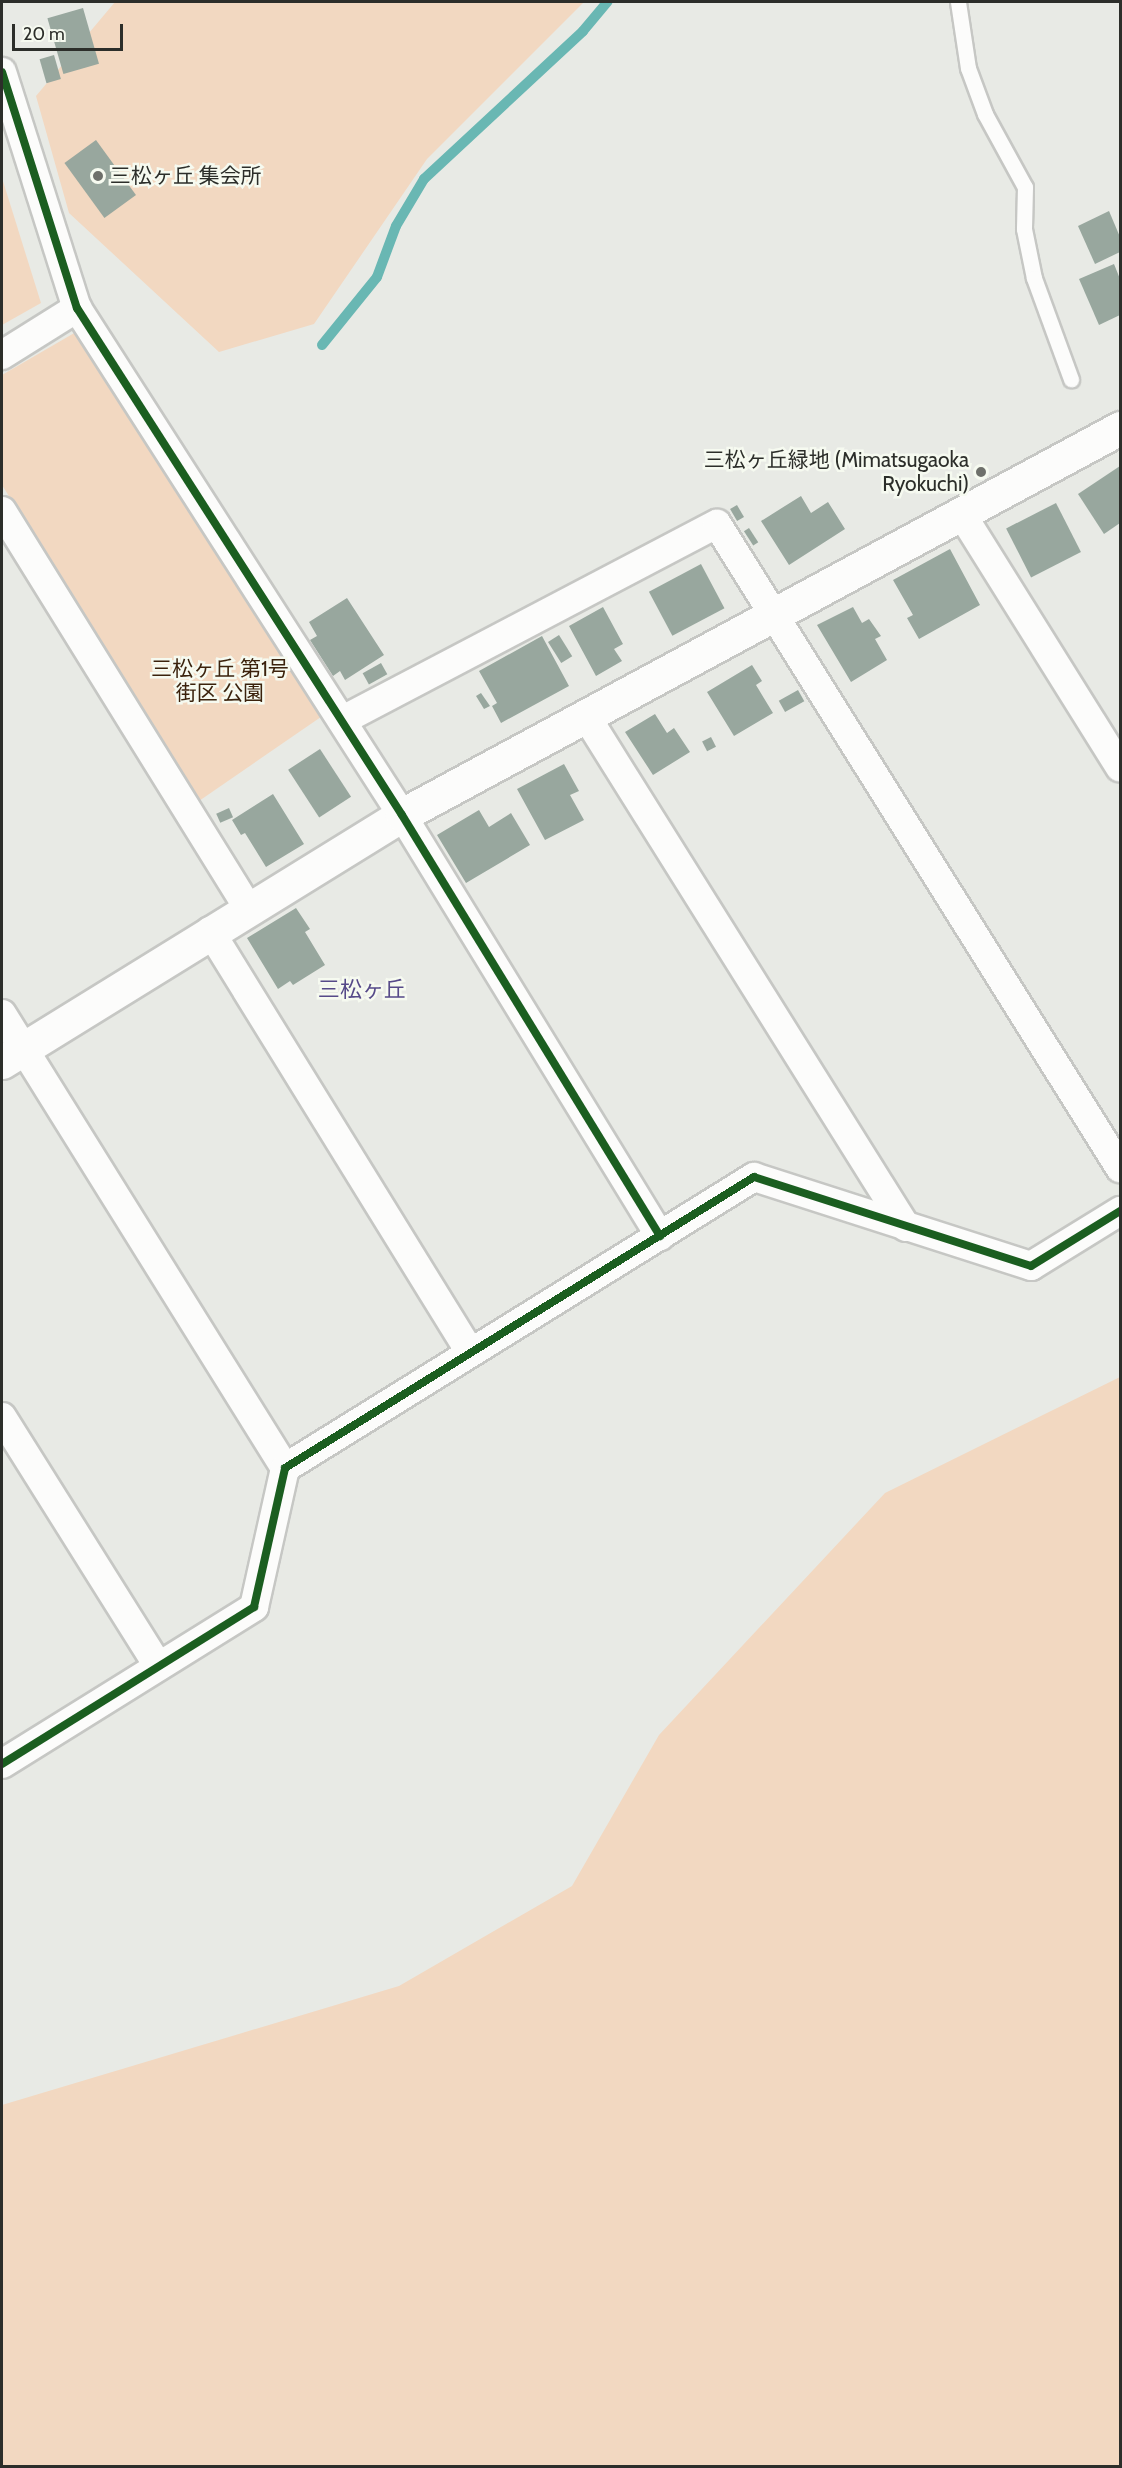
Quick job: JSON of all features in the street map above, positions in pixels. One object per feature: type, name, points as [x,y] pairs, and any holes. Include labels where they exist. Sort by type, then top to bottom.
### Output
[{"type":"street","points":[[2,72],[77,308],[402,815],[660,1236]]},
{"type":"street","points":[[2,355],[77,308]]},
{"type":"street","points":[[12,1056],[248,907],[402,815],[773,612],[1120,428]]},
{"type":"street","points":[[2,511],[248,907]]},
{"type":"street","points":[[961,513],[1120,767]]},
{"type":"street","points":[[342,720],[717,524],[1120,1168]]},
{"type":"street","points":[[586,716],[906,1227]]},
{"type":"street","points":[[210,931],[470,1352]]},
{"type":"street","points":[[2,1014],[12,1056],[285,1468]]},
{"type":"street","points":[[2,1764],[254,1607],[285,1468],[754,1177],[1031,1266],[1120,1211]]},
{"type":"street","points":[[2,1417],[158,1666]]},
{"type":"lane","points":[[958,2],[968,68],[985,114],[1025,187],[1024,229],[1034,278],[1071,380]]},
{"type":"green space","points":[[115,2],[584,2],[427,159],[314,324],[219,352],[69,213],[36,96]]},
{"type":"green space","points":[[2,178],[41,303],[2,325]]},
{"type":"green space","name":"三松ヶ丘 第1号 街区 公園","points":[[76,332],[334,708],[199,801],[2,485],[2,375]]},
{"type":"green space","points":[[1120,1377],[1120,2466],[2,2466],[2,2105],[399,1986],[572,1886],[659,1735],[885,1493]]},
{"type":"building","points":[[83,8],[99,64],[63,74],[47,18]]},
{"type":"building","points":[[54,55],[61,79],[46,83],[40,59]]},
{"type":"building","name":"三松ヶ丘 集会所","points":[[96,140],[136,195],[104,218],[64,163]]},
{"type":"building","points":[[1109,211],[1120,237],[1120,252],[1095,264],[1078,226]]},
{"type":"building","points":[[1114,264],[1120,279],[1120,315],[1099,325],[1079,279]]},
{"type":"building","points":[[1120,466],[1120,523],[1104,534],[1078,494]]},
{"type":"building","points":[[801,496],[811,513],[828,502],[845,529],[789,565],[761,521]]},
{"type":"building","points":[[1056,503],[1081,552],[1031,577],[1006,528]]},
{"type":"building","points":[[737,505],[744,517],[737,521],[730,509]]},
{"type":"building","points":[[749,528],[758,542],[753,546],[744,531]]},
{"type":"building","points":[[950,549],[980,605],[919,639],[907,618],[913,615],[893,580]]},
{"type":"building","points":[[701,564],[724,608],[672,636],[649,592]]},
{"type":"building","points":[[347,598],[384,655],[345,680],[340,671],[333,676],[310,640],[317,636],[309,622]]},
{"type":"building","points":[[603,607],[623,644],[614,649],[622,661],[596,676],[569,626]]},
{"type":"building","points":[[853,607],[862,623],[869,619],[881,636],[875,639],[887,660],[851,682],[817,625]]},
{"type":"building","points":[[559,635],[572,656],[561,663],[548,642]]},
{"type":"building","points":[[542,636],[569,686],[501,723],[492,706],[497,703],[479,671]]},
{"type":"building","points":[[381,663],[387,674],[369,685],[363,673]]},
{"type":"building","points":[[752,665],[762,681],[756,685],[773,713],[734,736],[707,692]]},
{"type":"building","points":[[798,690],[804,701],[785,712],[779,701]]},
{"type":"building","points":[[481,693],[490,706],[484,709],[476,696]]},
{"type":"building","points":[[655,714],[667,733],[674,728],[690,752],[653,775],[625,732]]},
{"type":"building","points":[[711,737],[716,747],[707,751],[702,742]]},
{"type":"building","points":[[320,749],[351,797],[319,818],[288,770]]},
{"type":"building","points":[[564,764],[579,791],[570,795],[584,820],[545,840],[517,789]]},
{"type":"building","points":[[273,794],[304,844],[266,867],[245,833],[241,835],[232,820]]},
{"type":"building","points":[[229,808],[233,817],[220,823],[216,814]]},
{"type":"building","points":[[479,810],[489,827],[511,813],[530,845],[466,883],[437,835]]},
{"type":"building","points":[[296,908],[310,929],[305,932],[325,965],[293,985],[290,981],[278,989],[247,938]]},
{"type":"waterway","points":[[322,345],[377,277],[396,226],[424,179],[583,31],[607,2]]},
{"type":"cycle path","points":[[2,72],[77,308],[402,815],[660,1236]]},
{"type":"cycle path","points":[[2,1764],[254,1607],[285,1468],[754,1177],[1031,1266],[1120,1211]]},
{"type":"place","name":"三松ヶ丘 集会所","points":[[98,176]]},
{"type":"place","name":"三松ヶ丘緑地 (Mimatsugaoka Ryokuchi)","points":[[981,472]]},
{"type":"district","name":"三松ヶ丘","points":[[362,990]]}]
